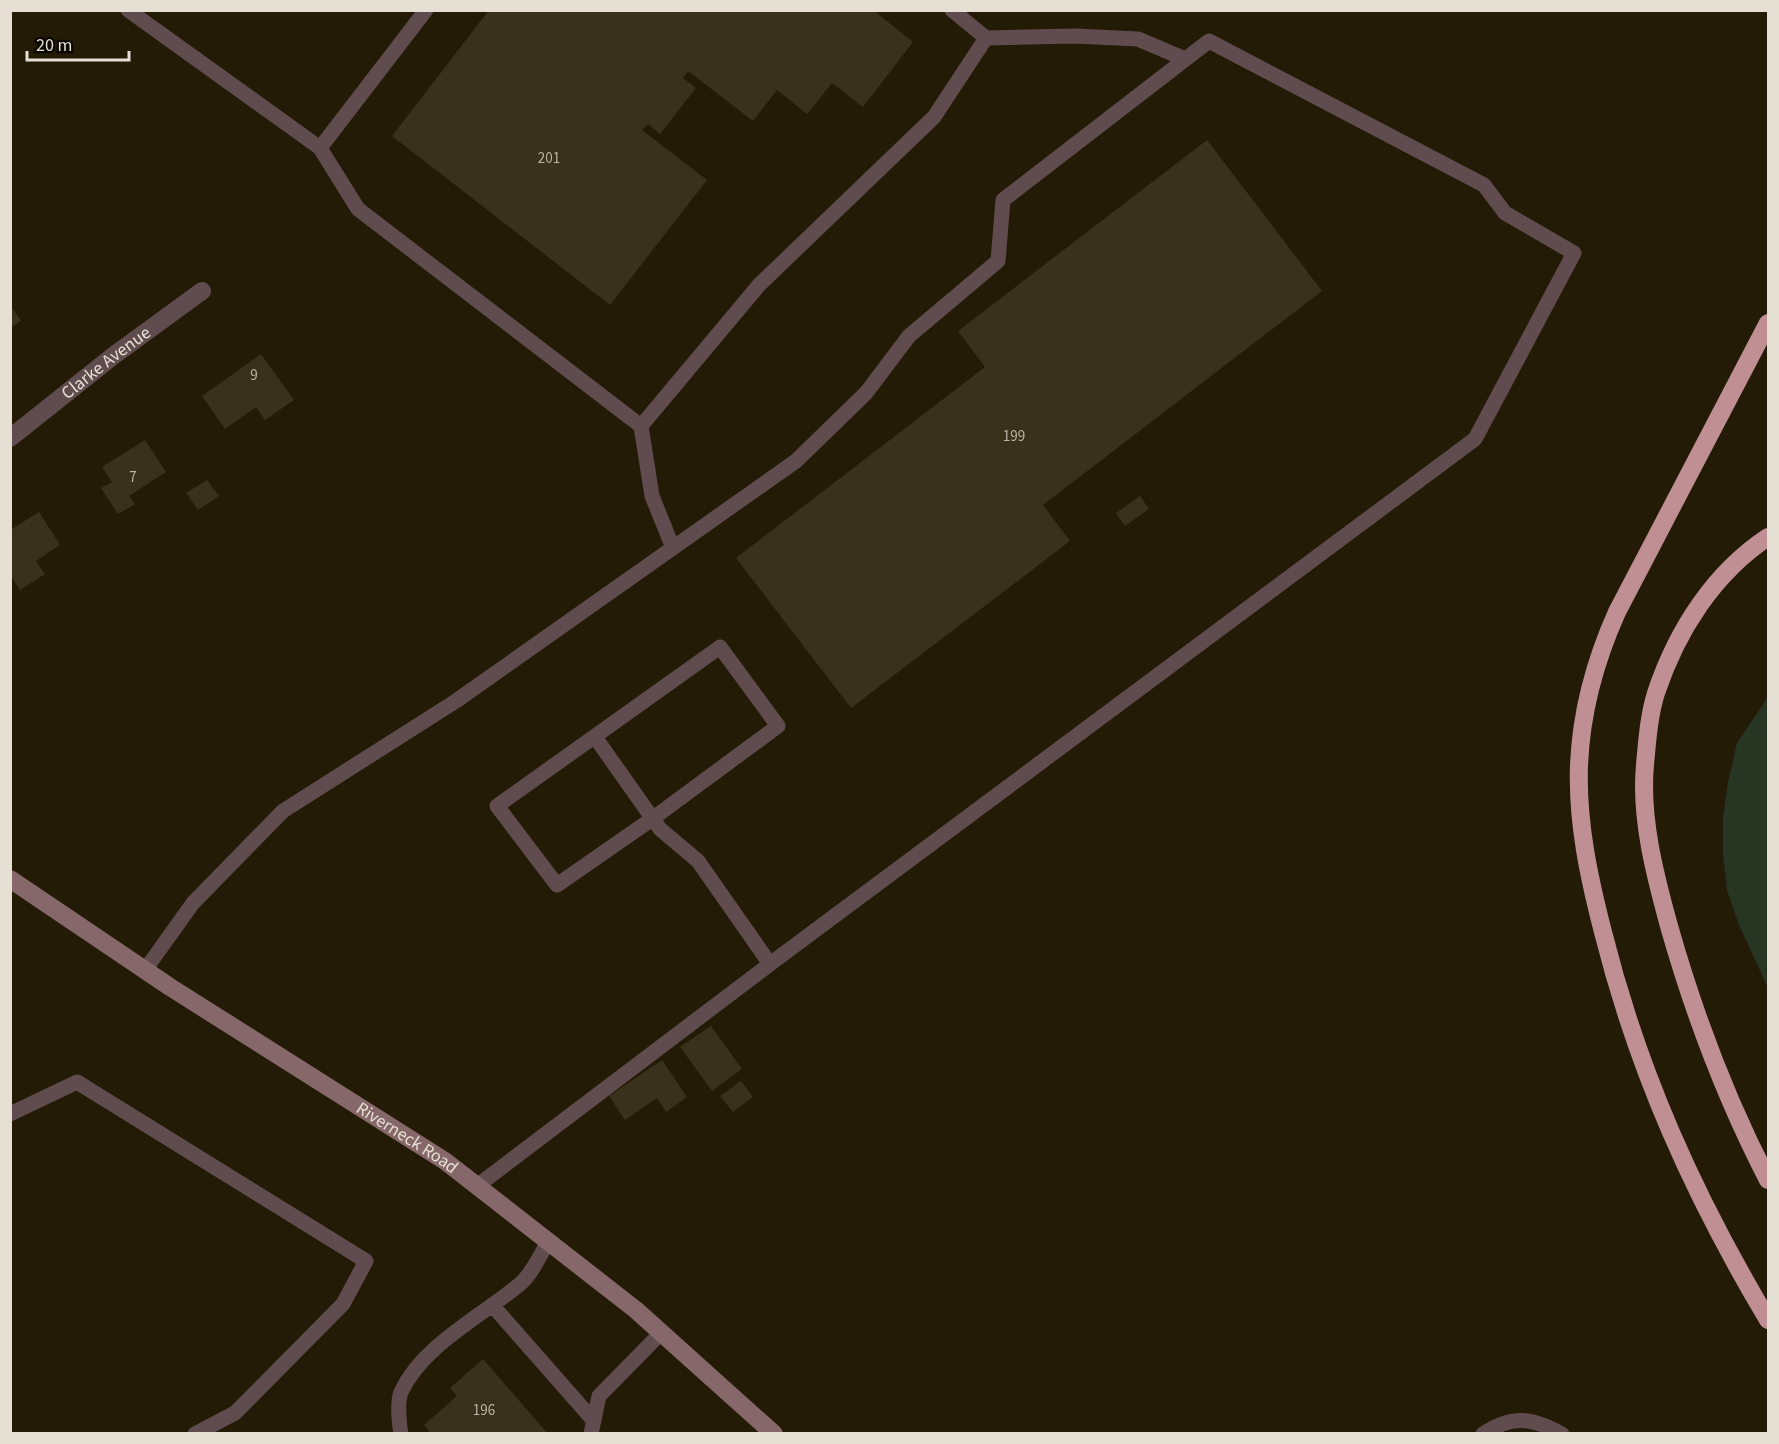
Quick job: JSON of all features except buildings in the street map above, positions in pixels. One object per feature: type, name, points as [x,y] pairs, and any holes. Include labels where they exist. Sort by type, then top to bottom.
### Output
[{"type":"highway","points":[[1768,322],[1601,647],[1589,691],[1579,765],[1580,804],[1587,858],[1609,956],[1631,1029],[1673,1140],[1725,1243],[1768,1320]]},
{"type":"highway","points":[[1768,537],[1750,549],[1726,572],[1702,601],[1684,630],[1656,694],[1644,766],[1650,846],[1677,954],[1717,1067],[1768,1180]]},
{"type":"main road","name":"Riverneck Road","points":[[10,879],[145,970],[445,1161],[636,1310],[774,1434]]},
{"type":"street","name":"Clarke Avenue","points":[[10,438],[113,356],[202,291]]},
{"type":"lane","points":[[128,10],[320,148],[358,209],[641,426],[652,496],[673,548]]},
{"type":"lane","points":[[320,148],[426,10]]},
{"type":"lane","points":[[952,10],[986,38],[1076,36],[1138,39],[1185,59]]},
{"type":"lane","points":[[641,426],[759,285],[934,117],[986,38]]},
{"type":"lane","points":[[145,970],[193,903],[283,811],[456,701],[796,461],[866,393],[909,336],[998,261],[1003,200],[1209,41],[1484,185],[1505,213],[1574,253],[1475,439],[770,964],[477,1186]]},
{"type":"lane","points":[[720,647],[778,726],[652,819],[556,885],[497,806],[720,647]]},
{"type":"lane","points":[[595,737],[660,829],[698,861],[770,964]]},
{"type":"lane","points":[[10,1114],[77,1082],[366,1261],[343,1304],[235,1413],[195,1434]]},
{"type":"lane","points":[[401,1434],[400,1394],[420,1364],[443,1342],[522,1282],[549,1242]]},
{"type":"lane","points":[[492,1305],[593,1427]]},
{"type":"lane","points":[[593,1427],[599,1396],[661,1333]]},
{"type":"lane","points":[[1483,1434],[1497,1424],[1520,1418],[1545,1425],[1562,1434]]},
{"type":"green space","points":[[1768,697],[1768,988],[1739,925],[1727,890],[1723,854],[1723,818],[1737,743]]}]
